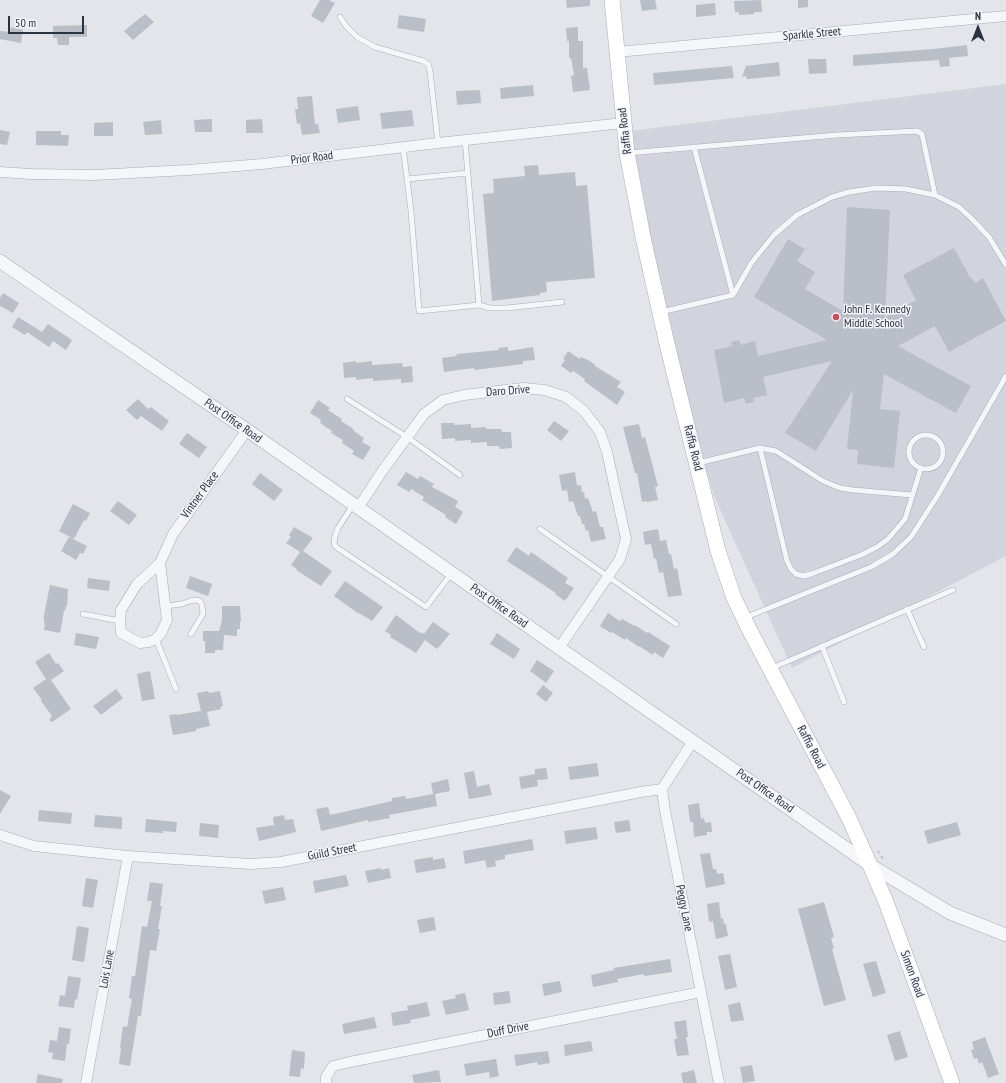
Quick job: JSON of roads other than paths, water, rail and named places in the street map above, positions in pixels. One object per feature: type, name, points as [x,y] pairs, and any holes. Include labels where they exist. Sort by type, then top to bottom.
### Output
[{"type":"main road","name":"Raffia Road","points":[[612,0],[623,123],[627,153],[644,242],[718,551],[734,598],[769,669],[848,816],[870,865]]},
{"type":"main road","name":"Simon Road","points":[[870,865],[886,902],[952,1083]]},
{"type":"street","name":"Sparkle Street","points":[[617,52],[1006,16]]},
{"type":"street","name":"Prior Road","points":[[0,172],[31,174],[94,174],[188,170],[262,164],[623,123]]},
{"type":"street","name":"Post Office Road","points":[[0,261],[247,430],[870,865],[950,913],[994,932],[1006,935]]},
{"type":"street","name":"Daro Drive","points":[[356,506],[424,414],[443,400],[464,395],[523,388],[545,390],[566,397],[584,411],[600,432],[607,452],[626,539],[620,559],[559,648]]},
{"type":"street","name":"Vintner Place","points":[[120,621],[121,610],[137,584],[160,563],[173,534],[247,430]]},
{"type":"street","points":[[120,621],[120,633],[140,643],[149,642],[156,639],[161,633],[167,620],[160,563]]},
{"type":"street","points":[[662,789],[693,741]]},
{"type":"street","name":"Guild Street","points":[[0,835],[34,846],[128,856],[252,864],[281,862],[662,789]]},
{"type":"street","name":"Peggy Lane","points":[[662,789],[665,811],[719,1083]]},
{"type":"street","name":"Lois Lane","points":[[86,1083],[128,856]]},
{"type":"street","name":"Duff Drive","points":[[326,1083],[326,1077],[333,1066],[701,992]]},
{"type":"lane","points":[[340,17],[356,37],[375,47],[423,61],[428,64],[438,143]]},
{"type":"lane","points":[[627,153],[837,135],[917,131],[922,134],[935,196]]},
{"type":"lane","points":[[465,140],[479,305]]},
{"type":"lane","points":[[403,147],[419,311],[479,305],[490,308],[507,308],[562,302]]},
{"type":"lane","points":[[694,147],[733,295]]},
{"type":"lane","points":[[407,179],[468,173]]},
{"type":"lane","points":[[660,312],[733,295],[752,262],[774,234],[797,215],[832,197],[849,192],[876,188],[906,189],[935,196],[959,207],[989,237],[1006,265]]},
{"type":"lane","points":[[744,618],[839,578],[871,567],[893,554],[911,537],[938,494],[1006,376]]},
{"type":"lane","points":[[347,399],[407,437],[460,475]]},
{"type":"lane","points":[[921,436],[932,436],[940,443],[942,454],[937,464],[932,467],[921,468],[912,462],[909,452],[910,446],[916,438],[921,436]]},
{"type":"lane","points":[[760,448],[787,561],[791,569],[796,574],[804,576],[877,547],[888,539],[905,519],[921,468]]},
{"type":"lane","points":[[697,463],[760,448],[776,451],[823,481],[840,488],[912,495]]},
{"type":"lane","points":[[356,506],[338,528],[334,542],[336,547],[426,607],[452,574]]},
{"type":"lane","points":[[540,529],[676,624]]},
{"type":"lane","points":[[769,669],[953,590]]},
{"type":"lane","points":[[165,606],[182,604],[190,601],[200,601],[203,614],[191,634]]},
{"type":"lane","points":[[908,609],[924,647]]},
{"type":"lane","points":[[84,614],[120,621]]},
{"type":"lane","points":[[156,639],[176,689]]},
{"type":"lane","points":[[822,646],[844,702]]},
{"type":"place","name":"John F. Kennedy Middle School","points":[[836,317]]}]
